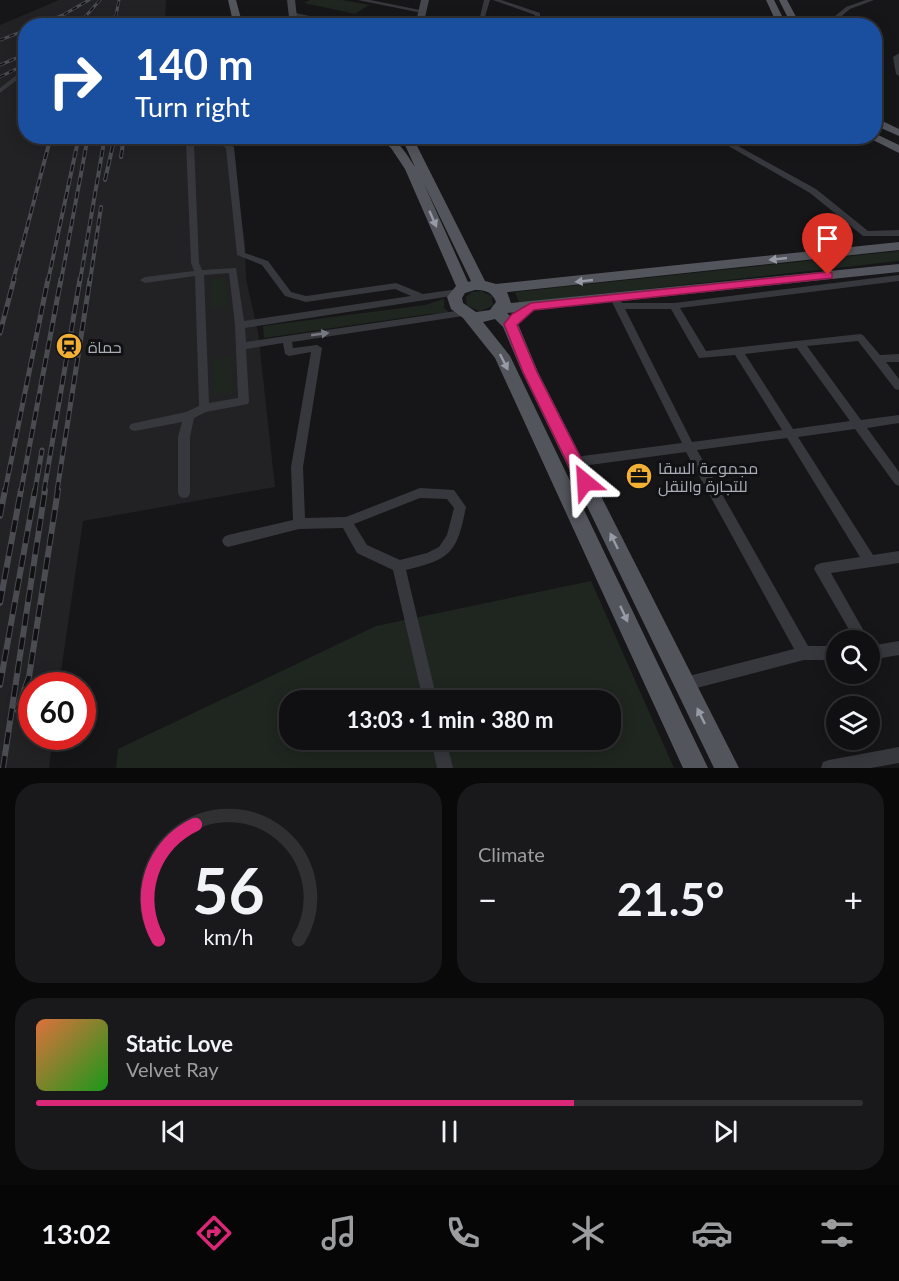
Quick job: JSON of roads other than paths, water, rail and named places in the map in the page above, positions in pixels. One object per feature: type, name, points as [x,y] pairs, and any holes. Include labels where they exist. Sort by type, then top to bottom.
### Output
[{"type":"main road","points":[[225,0],[229,18]]},
{"type":"main road","points":[[232,0],[237,18]]},
{"type":"main road","points":[[770,0],[779,18]]},
{"type":"main road","points":[[783,0],[793,18]]},
{"type":"main road","points":[[882,124],[899,133]]},
{"type":"main road","points":[[882,141],[899,150]]},
{"type":"main road","points":[[392,144],[411,169],[461,290]]},
{"type":"main road","points":[[409,144],[480,285]]},
{"type":"main road","points":[[696,768],[502,356],[466,314],[458,309],[454,301],[461,290],[480,285],[495,289],[899,246]]},
{"type":"main road","points":[[466,314],[484,317],[503,315],[531,307],[617,302],[899,268]]},
{"type":"main road","points":[[495,289],[504,298],[503,315],[530,372],[727,768]]},
{"type":"street","points":[[291,0],[292,18]]},
{"type":"street","points":[[362,0],[421,18],[425,0]]},
{"type":"street","points":[[482,18],[487,0]]},
{"type":"street","points":[[496,0],[538,14],[538,18]]},
{"type":"street","points":[[843,0],[848,8]]},
{"type":"street","points":[[834,18],[848,8],[871,0]]},
{"type":"street","points":[[291,14],[309,18]]},
{"type":"street","points":[[898,57],[899,74]]},
{"type":"street","points":[[0,91],[18,76]]},
{"type":"street","points":[[190,144],[195,263],[199,273],[204,408]]},
{"type":"street","points":[[227,144],[230,147],[241,255],[265,264],[288,294],[306,299],[396,286],[424,298]]},
{"type":"street","points":[[728,144],[813,191],[866,234],[899,233]]},
{"type":"street","points":[[135,427],[189,416],[204,408],[244,401],[242,346],[233,270],[145,280]]},
{"type":"street","points":[[617,302],[674,306],[899,278]]},
{"type":"street","points":[[240,325],[424,298],[461,290]]},
{"type":"street","points":[[617,302],[689,447],[804,653]]},
{"type":"street","points":[[674,306],[703,355],[860,337],[899,386]]},
{"type":"street","points":[[242,346],[466,314]]},
{"type":"street","points":[[287,339],[289,352],[317,348],[297,466],[299,524]]},
{"type":"street","points":[[800,344],[899,481]]},
{"type":"street","points":[[738,351],[870,562]]},
{"type":"street","points":[[877,359],[899,358]]},
{"type":"street","points":[[184,493],[184,437],[189,416]]},
{"type":"street","points":[[575,462],[899,419]]},
{"type":"street","points":[[228,541],[299,524],[345,522],[420,493],[450,494],[460,507],[454,538],[440,555],[399,566],[362,549],[345,522]]},
{"type":"street","points":[[856,630],[821,569],[899,557]]},
{"type":"street","points":[[399,566],[428,690]]},
{"type":"street","points":[[880,651],[899,648]]},
{"type":"street","points":[[685,684],[804,653],[826,653]]},
{"type":"street","points":[[441,750],[445,768]]},
{"type":"street","points":[[829,768],[899,755]]},
{"type":"railway","points":[[56,18],[89,0]]},
{"type":"railway","points":[[84,18],[100,0]]},
{"type":"railway","points":[[116,18],[119,0]]},
{"type":"railway","points":[[0,40],[18,33]]},
{"type":"railway","points":[[0,65],[18,57]]},
{"type":"railway","points":[[0,77],[18,68]]},
{"type":"railway","points":[[13,281],[49,144]]},
{"type":"railway","points":[[48,281],[77,144]]},
{"type":"railway","points":[[61,281],[87,144]]},
{"type":"railway","points":[[80,281],[104,144]]},
{"type":"railway","points":[[105,180],[113,144]]},
{"type":"railway","points":[[121,157],[123,144]]},
{"type":"railway","points":[[90,281],[101,207]]},
{"type":"railway","points":[[0,333],[14,279]]},
{"type":"railway","points":[[5,491],[48,279]]},
{"type":"railway","points":[[21,491],[61,279]]},
{"type":"railway","points":[[44,491],[80,279]]},
{"type":"railway","points":[[57,491],[90,279]]},
{"type":"railway","points":[[35,491],[42,450]]},
{"type":"railway","points":[[0,516],[5,490]]},
{"type":"railway","points":[[0,603],[21,490]]},
{"type":"railway","points":[[0,685],[35,490]]},
{"type":"railway","points":[[3,768],[45,490]]},
{"type":"railway","points":[[17,710],[29,677],[58,490]]},
{"type":"place","name":"حماة","points":[[69,346]]},
{"type":"place","name":"مجموعة السقا للتجارة والنقل","points":[[639,476]]}]
